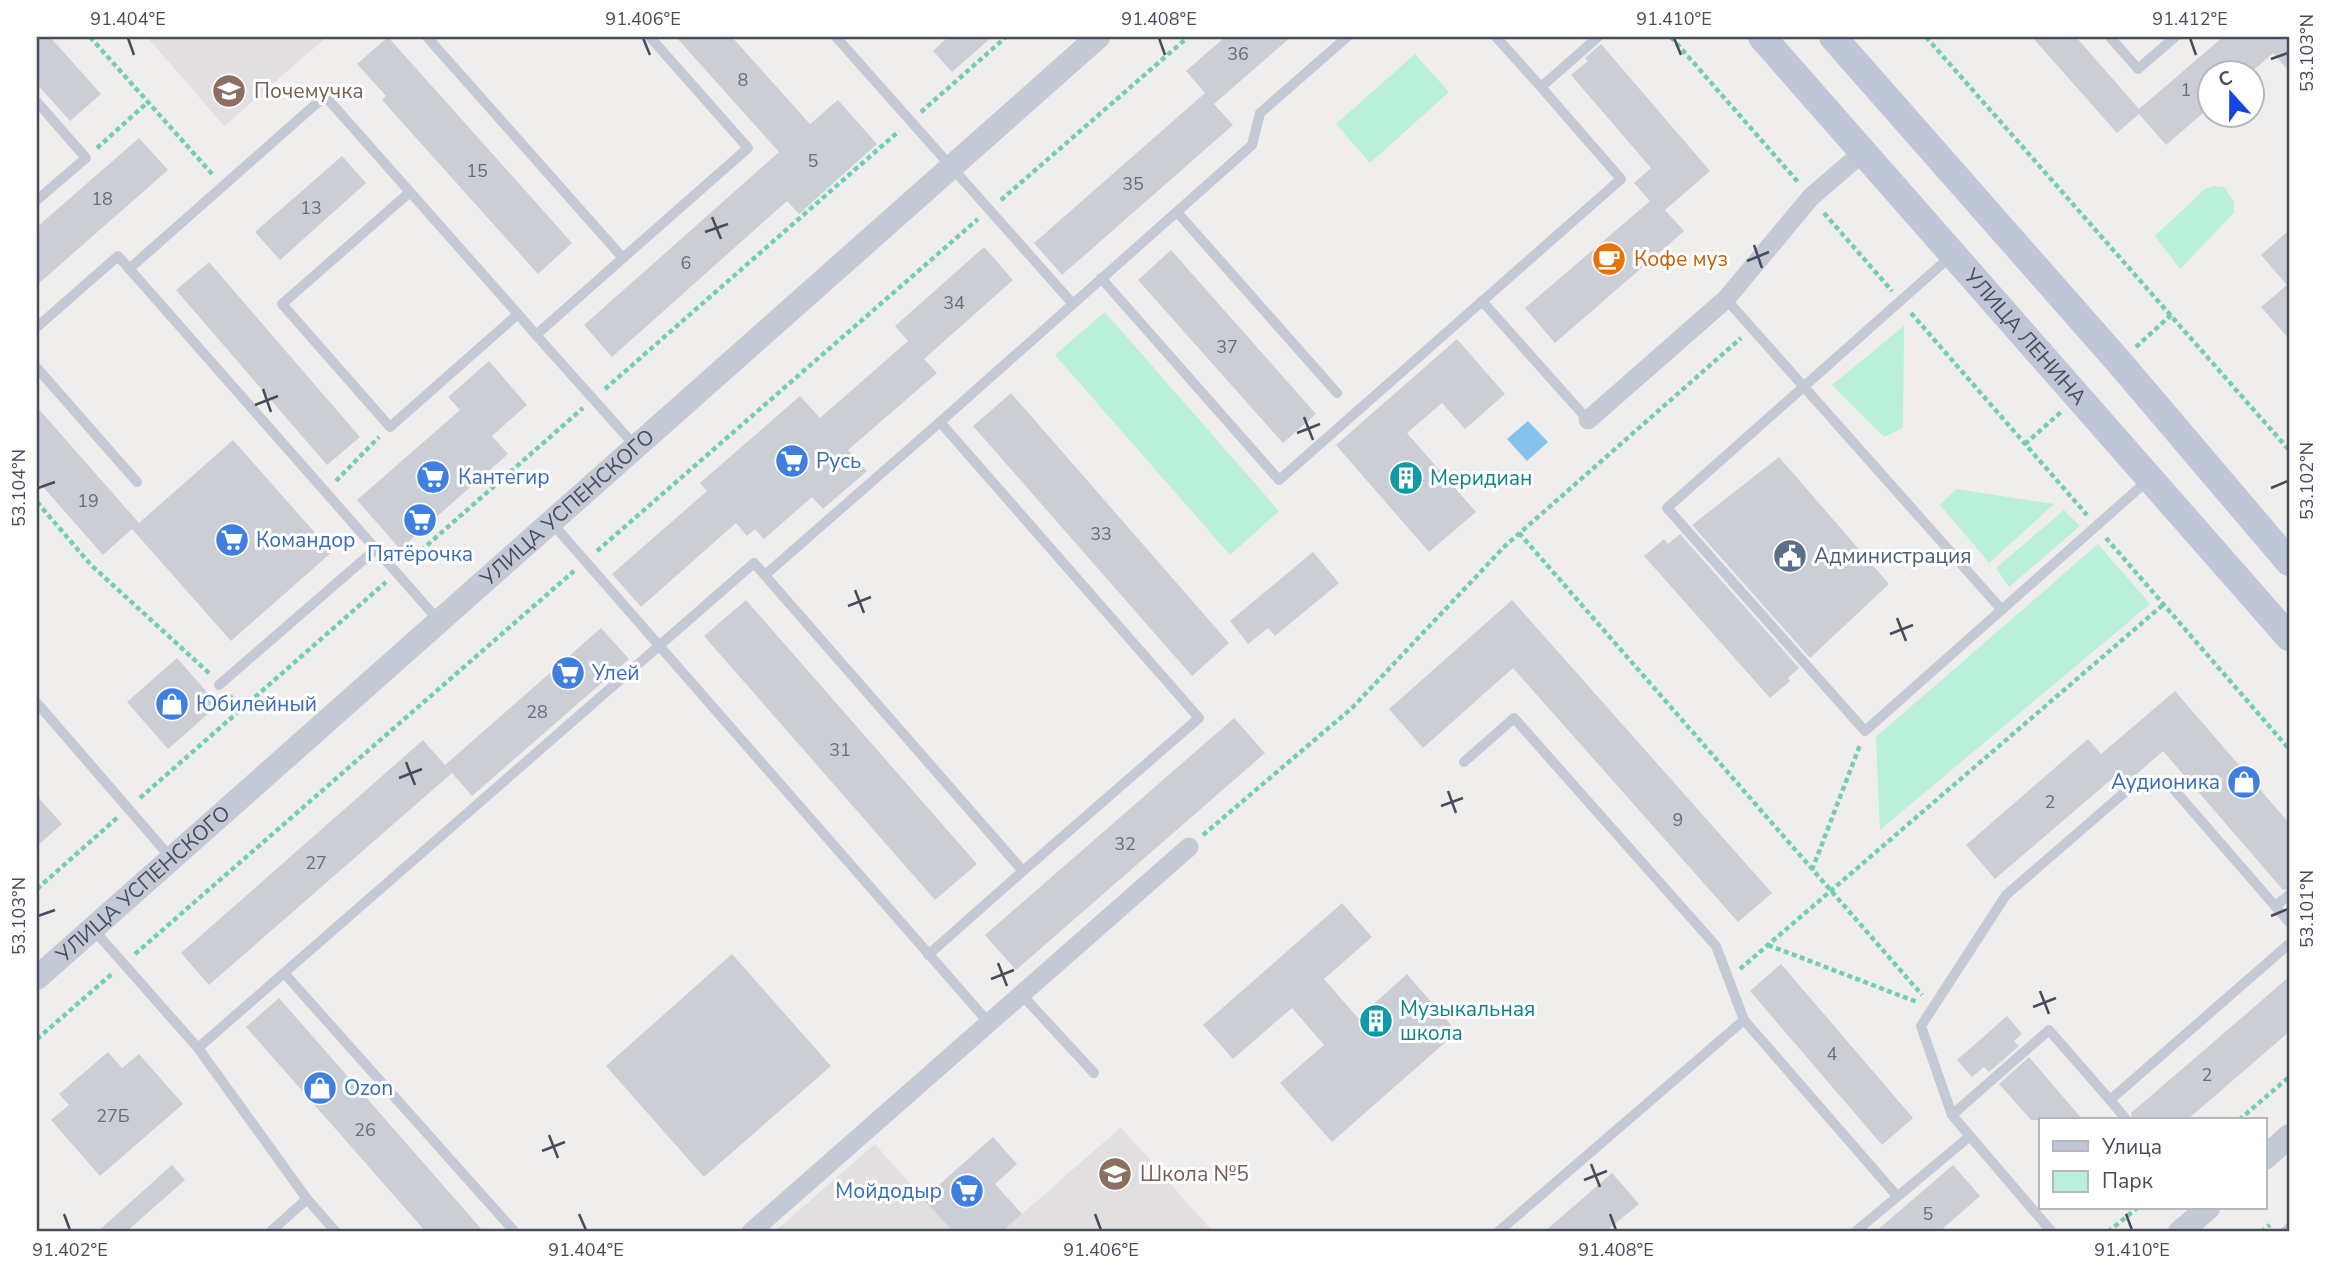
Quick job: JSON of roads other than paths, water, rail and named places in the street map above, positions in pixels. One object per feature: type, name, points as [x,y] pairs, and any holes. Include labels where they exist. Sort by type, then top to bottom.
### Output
[{"type":"main road","name":"УЛИЦА ЛЕНИНА","points":[[1762,37],[2289,637]]},
{"type":"main road","points":[[1833,37],[2119,362],[2289,562]]},
{"type":"street","name":"УЛИЦА УСПЕНСКОГО","points":[[37,978],[1098,37]]},
{"type":"street","points":[[1588,420],[1726,299],[1811,197],[1863,152]]},
{"type":"street","points":[[751,1232],[1189,847]]},
{"type":"street","points":[[2266,1157],[2289,1136]]},
{"type":"street","points":[[2179,1232],[2203,1210]]},
{"type":"lane","points":[[427,37],[623,258]]},
{"type":"lane","points":[[536,335],[748,148],[650,37]]},
{"type":"lane","points":[[836,37],[1073,304]]},
{"type":"lane","points":[[765,575],[1252,145],[1260,113],[1347,37]]},
{"type":"lane","points":[[1101,278],[1279,480],[1621,178],[1496,37]]},
{"type":"lane","points":[[1541,87],[1598,37]]},
{"type":"lane","points":[[2110,37],[2138,69],[2175,37]]},
{"type":"lane","points":[[129,269],[325,96],[636,447]]},
{"type":"lane","points":[[37,102],[86,158],[37,200]]},
{"type":"lane","points":[[410,192],[282,304],[390,427],[518,314]]},
{"type":"lane","points":[[1177,212],[1337,393]]},
{"type":"lane","points":[[1953,254],[1667,508],[1865,731],[2150,478]]},
{"type":"lane","points":[[37,327],[118,256],[439,621]]},
{"type":"lane","points":[[1726,299],[2002,610]]},
{"type":"lane","points":[[1482,301],[1588,420]]},
{"type":"lane","points":[[37,368],[137,482]]},
{"type":"lane","points":[[928,955],[1199,718],[940,422]]},
{"type":"lane","points":[[551,522],[989,1023]]},
{"type":"lane","points":[[219,685],[376,549]]},
{"type":"lane","points":[[198,1048],[754,563],[1023,871]]},
{"type":"lane","points":[[37,703],[172,858]]},
{"type":"lane","points":[[1464,762],[1514,718],[1716,946],[1744,1020],[1897,1196]]},
{"type":"lane","points":[[2052,1232],[1952,1115],[1921,1026],[2006,895],[2133,786],[2170,785],[2289,922]]},
{"type":"lane","points":[[2275,906],[2288,896]]},
{"type":"lane","points":[[93,928],[198,1048],[307,1199],[336,1232]]},
{"type":"lane","points":[[2110,1100],[2289,944]]},
{"type":"lane","points":[[284,973],[515,1232]]},
{"type":"lane","points":[[1021,995],[1094,1073]]},
{"type":"lane","points":[[1498,1232],[1744,1020]]},
{"type":"lane","points":[[1952,1115],[2049,1030],[2125,1118]]},
{"type":"lane","points":[[1855,1232],[1970,1136]]},
{"type":"lane","points":[[270,1232],[307,1199]]},
{"type":"lane","points":[[2285,1232],[2289,1228]]},
{"type":"water","points":[[1528,421],[1548,442],[1527,461],[1507,439]]},
{"type":"place","name":"Почемучка","points":[[229,91]]},
{"type":"place","name":"Кофе муз","points":[[1609,259]]},
{"type":"place","name":"Русь","points":[[792,461]]},
{"type":"place","name":"Кантегир","points":[[433,477]]},
{"type":"place","name":"Меридиан","points":[[1406,478]]},
{"type":"place","name":"Пятёрочка","points":[[420,520]]},
{"type":"place","name":"Командор","points":[[232,540]]},
{"type":"place","name":"Администрация","points":[[1790,556]]},
{"type":"place","name":"Улей","points":[[568,673]]},
{"type":"place","name":"Юбилейный","points":[[172,704]]},
{"type":"place","name":"Аудионика","points":[[2244,782]]},
{"type":"place","name":"Музыкальная школа","points":[[1376,1021]]},
{"type":"place","name":"Ozon","points":[[320,1088]]},
{"type":"place","name":"Школа №5","points":[[1115,1174]]},
{"type":"place","name":"Мойдодыр","points":[[967,1191]]}]
